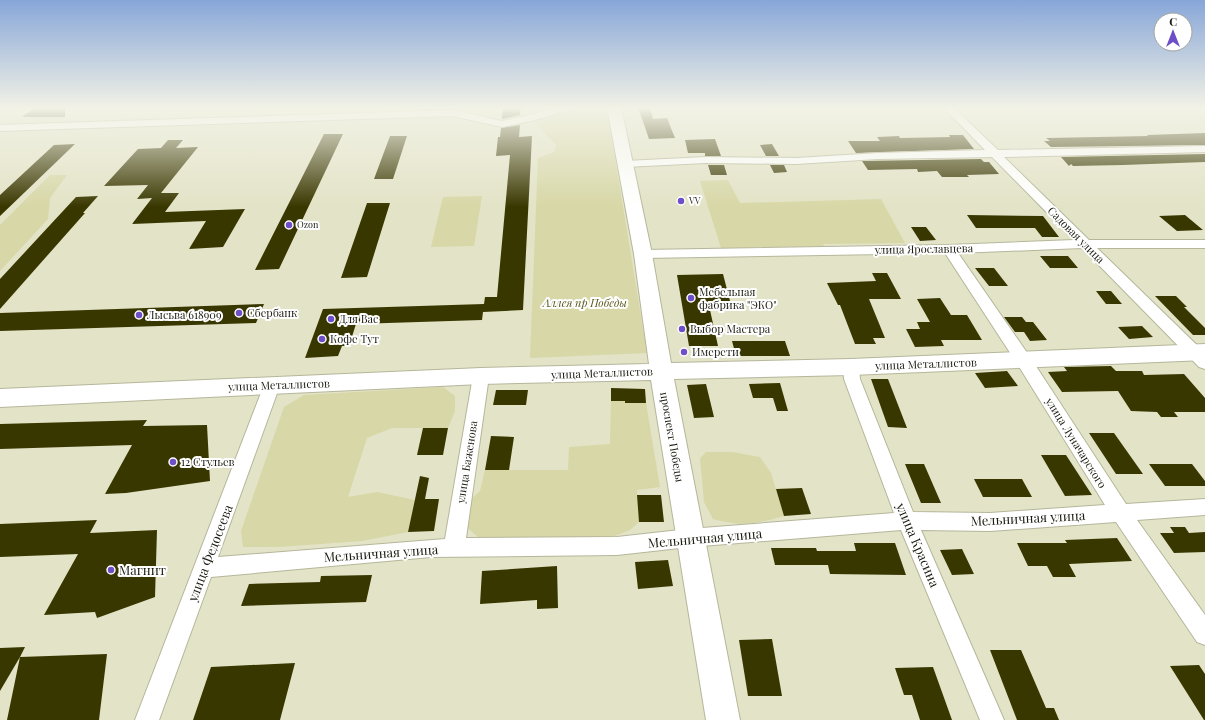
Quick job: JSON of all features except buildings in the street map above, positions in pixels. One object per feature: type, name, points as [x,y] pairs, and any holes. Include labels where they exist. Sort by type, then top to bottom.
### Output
[{"type":"street","name":"проспект Победы","points":[[620,141],[643,254],[689,538],[723,720]]},
{"type":"street","name":"Садовая улица","points":[[982,141],[1085,244],[1202,356]]},
{"type":"street","points":[[625,164],[706,160],[796,161],[878,156],[1205,149]]},
{"type":"street","name":"улица Ярославцева","points":[[643,254],[949,249],[1085,244],[1205,244]]},
{"type":"street","name":"улица Луначарского","points":[[949,249],[1024,360],[1120,512],[1205,634]]},
{"type":"street","name":"улица Металлистов","points":[[0,398],[481,376],[851,367],[1024,360],[1202,356]]},
{"type":"street","name":"улица Красина","points":[[851,367],[852,380],[907,521],[992,720]]},
{"type":"street","name":"улица Баженова","points":[[454,548],[481,376]]},
{"type":"street","name":"улица Федосеева","points":[[147,720],[272,385]]},
{"type":"street","name":"Мельничная улица","points":[[204,568],[424,549],[618,546],[689,538],[907,521],[990,522],[1205,507]]},
{"type":"green space","name":"Аллея пр Победы","points":[[552,141],[612,141],[647,353],[530,358],[538,158],[554,152],[556,145]]},
{"type":"green space","points":[[50,175],[67,175],[50,198],[48,219],[0,271],[0,225]]},
{"type":"green space","points":[[728,180],[740,203],[881,199],[905,243],[823,244],[824,246],[721,248],[700,181]]},
{"type":"green space","points":[[482,196],[474,246],[431,247],[443,197]]},
{"type":"green space","points":[[443,387],[455,396],[455,411],[448,428],[392,428],[367,438],[348,497],[377,492],[415,500],[408,532],[362,541],[278,547],[243,547],[241,531],[284,407],[304,395]]},
{"type":"green space","points":[[611,401],[646,403],[660,487],[637,490],[639,522],[630,530],[609,538],[479,538],[464,525],[466,504],[480,491],[485,470],[568,470],[569,447],[610,444]]},
{"type":"green space","points":[[706,452],[732,452],[760,457],[771,473],[784,516],[749,524],[733,523],[713,519],[704,502],[700,458]]},
{"type":"place","name":"VV","points":[[681,201]]},
{"type":"place","name":"Ozon","points":[[289,225]]},
{"type":"place","name":"Мебельная фабрика \"ЭКО\"","points":[[691,298]]},
{"type":"place","name":"Сбербанк","points":[[239,313]]},
{"type":"place","name":"Лысьва 618909","points":[[139,315]]},
{"type":"place","name":"Для Вас","points":[[331,319]]},
{"type":"place","name":"Выбор Мастера","points":[[682,329]]},
{"type":"place","name":"Кофе Тут","points":[[322,339]]},
{"type":"place","name":"Имерети","points":[[684,352]]},
{"type":"place","name":"12 Стульев","points":[[173,462]]},
{"type":"place","name":"Магнит","points":[[111,570]]}]
